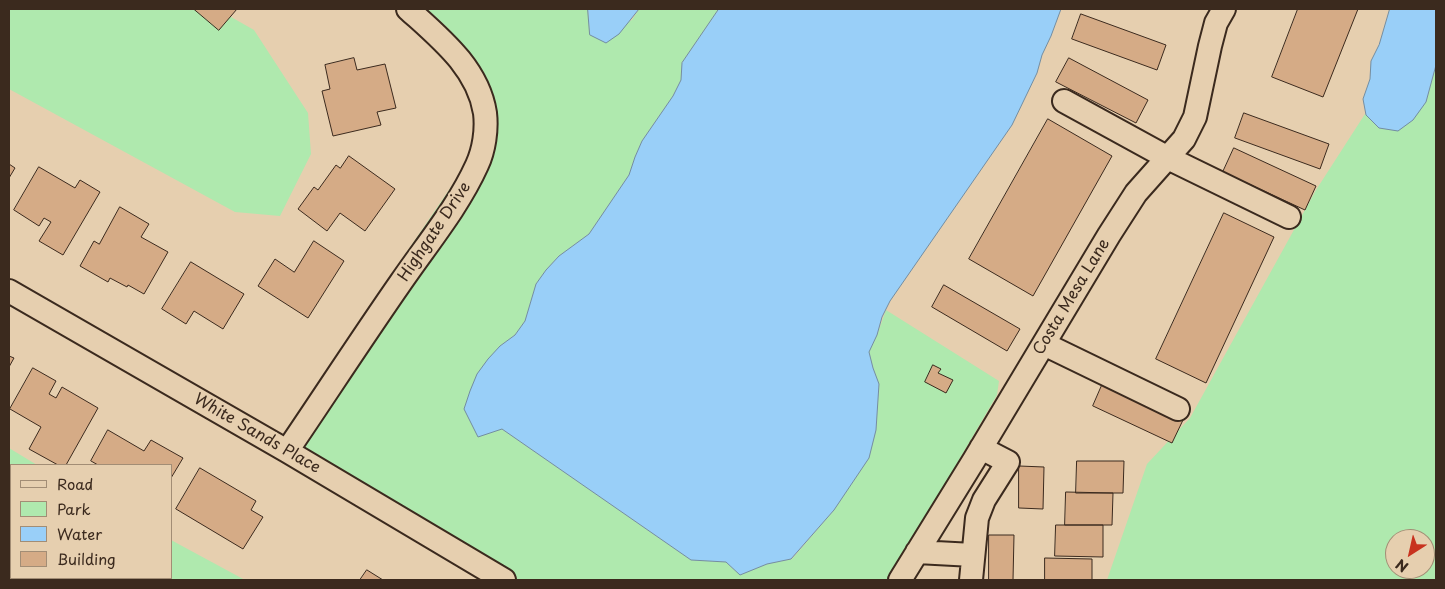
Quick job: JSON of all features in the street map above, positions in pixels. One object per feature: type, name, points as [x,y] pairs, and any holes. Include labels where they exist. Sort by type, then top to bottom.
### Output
[{"type":"street","name":"Highgate Drive","points":[[287,451],[457,201],[478,163],[485,140],[485,114],[479,90],[467,69],[452,50],[408,9]]},
{"type":"street","name":"Costa Mesa Lane","points":[[900,580],[1109,235],[1136,194],[1184,139],[1195,117],[1216,23],[1224,9]]},
{"type":"street","points":[[1064,101],[1168,158],[1288,217]]},
{"type":"street","name":"White Sands Place","points":[[9,291],[287,451],[504,580]]},
{"type":"street","points":[[1044,344],[1178,409]]},
{"type":"street","points":[[971,580],[977,518],[984,500],[1008,462],[981,448]]},
{"type":"street","points":[[917,552],[973,555]]},
{"type":"green space","points":[[9,9],[217,9],[254,30],[308,113],[311,154],[280,216],[235,212],[9,89]]},
{"type":"green space","points":[[427,9],[588,9],[590,35],[632,20],[639,9],[719,9],[682,63],[681,80],[673,96],[642,141],[629,175],[589,234],[559,256],[546,270],[536,284],[525,321],[515,335],[500,346],[502,429],[691,560],[726,562],[740,575],[767,564],[792,559],[834,510],[869,458],[876,430],[879,384],[869,352],[886,310],[999,381],[997,395],[889,580],[488,580],[313,460],[290,424],[487,134],[490,96],[449,29]]},
{"type":"green space","points":[[1436,65],[1436,580],[1107,580],[1147,464],[1190,418],[1316,190],[1365,114],[1379,128],[1426,102]]},
{"type":"green space","points":[[9,448],[35,464],[10,464],[10,579],[172,579],[172,541],[245,580],[9,580]]},
{"type":"water","points":[[588,9],[639,9],[619,34],[606,43],[590,35]]},
{"type":"water","points":[[719,9],[1061,9],[1042,55],[1037,73],[1012,125],[890,301],[882,317],[877,335],[869,352],[879,384],[876,430],[869,458],[834,510],[791,559],[767,564],[740,575],[726,562],[691,560],[502,429],[478,437],[464,409],[477,374],[500,346],[515,335],[525,321],[536,284],[559,256],[589,234],[629,175],[642,141],[673,96],[681,80],[682,63]]},
{"type":"water","points":[[1390,9],[1436,9],[1436,65],[1426,102],[1413,120],[1398,131],[1379,128],[1366,115],[1363,99],[1370,79],[1371,61],[1379,45]]},
{"type":"building","points":[[194,9],[237,9],[219,30]]},
{"type":"building","points":[[1298,9],[1358,9],[1323,97],[1272,77]]},
{"type":"building","points":[[1081,14],[1166,45],[1157,70],[1072,39]]},
{"type":"building","points":[[354,58],[357,70],[385,64],[396,108],[377,112],[381,125],[333,136],[322,91],[330,89],[325,65]]},
{"type":"building","points":[[1069,58],[1148,100],[1136,123],[1056,82]]},
{"type":"building","points":[[1244,113],[1329,144],[1320,169],[1235,138]]},
{"type":"building","points":[[1048,119],[1112,156],[1033,296],[969,259]]},
{"type":"building","points":[[1234,148],[1316,186],[1305,210],[1223,172]]},
{"type":"building","points":[[349,156],[395,189],[365,231],[340,213],[327,231],[298,209],[314,187],[318,190],[336,165],[340,168]]},
{"type":"building","points":[[9,164],[15,168],[9,178]]},
{"type":"building","points":[[39,167],[75,188],[80,180],[100,192],[63,255],[39,241],[51,222],[44,218],[39,226],[14,210]]},
{"type":"building","points":[[120,207],[149,224],[141,237],[168,252],[144,294],[110,278],[108,282],[80,266],[94,241],[99,244]]},
{"type":"building","points":[[1224,213],[1274,237],[1206,383],[1156,359]]},
{"type":"building","points":[[314,241],[344,261],[308,318],[258,286],[275,259],[294,272]]},
{"type":"building","points":[[191,262],[244,294],[223,329],[194,311],[186,324],[162,309]]},
{"type":"building","points":[[944,285],[1020,329],[1007,351],[932,307]]},
{"type":"building","points":[[9,356],[14,358],[9,367]]},
{"type":"building","points":[[933,365],[941,369],[938,373],[953,380],[946,393],[925,382]]},
{"type":"building","points":[[33,368],[56,381],[49,394],[56,398],[62,387],[98,408],[67,464],[56,464],[29,449],[41,427],[10,409]]},
{"type":"building","points":[[1103,383],[1183,420],[1172,443],[1093,406]]},
{"type":"building","points":[[108,430],[144,451],[151,440],[183,458],[172,476],[172,464],[96,464],[91,461]]},
{"type":"building","points":[[1077,461],[1124,461],[1123,493],[1076,493]]},
{"type":"building","points":[[1019,466],[1044,467],[1043,509],[1019,508]]},
{"type":"building","points":[[200,468],[256,501],[251,510],[263,517],[243,549],[176,509]]},
{"type":"building","points":[[1066,492],[1113,493],[1112,525],[1065,525]]},
{"type":"building","points":[[1056,525],[1103,525],[1103,557],[1055,556]]},
{"type":"building","points":[[989,535],[1014,535],[1013,580],[989,580]]},
{"type":"building","points":[[1045,558],[1092,559],[1092,580],[1045,580]]},
{"type":"building","points":[[367,570],[383,580],[360,580]]}]
